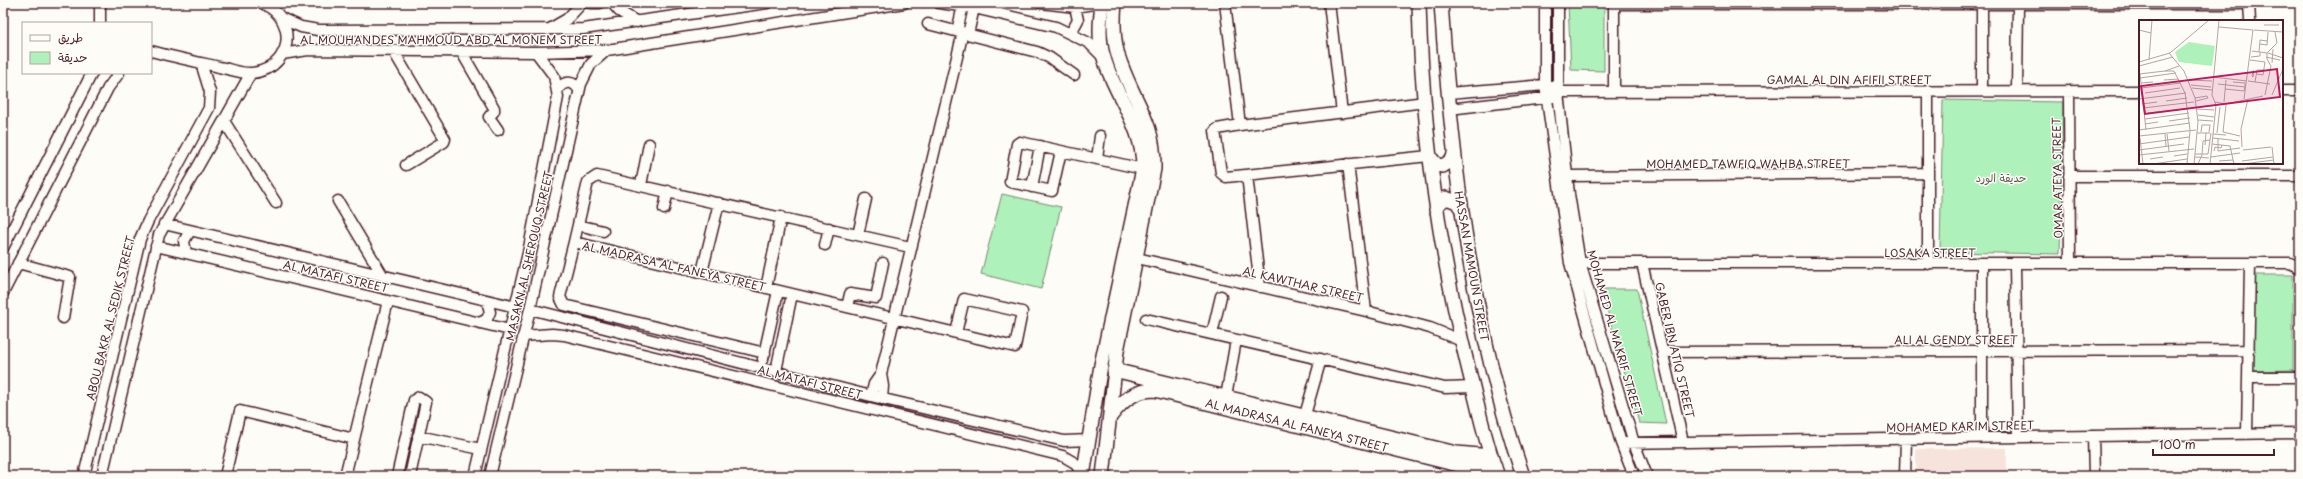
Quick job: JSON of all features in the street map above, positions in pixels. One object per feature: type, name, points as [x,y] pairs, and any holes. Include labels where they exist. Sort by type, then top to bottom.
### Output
[{"type":"main road","points":[[1083,476],[1101,365],[1143,169],[1142,147],[1138,133],[1104,58],[1100,31],[1100,3]]},
{"type":"main road","points":[[1103,476],[1114,370],[1120,332],[1153,179],[1154,148],[1146,117],[1121,64],[1117,52],[1114,24],[1115,3]]},
{"type":"main road","name":"HASSAN MAMOUN STREET","points":[[1419,3],[1429,156],[1436,210],[1448,280],[1462,341],[1495,466]]},
{"type":"main road","name":"HASSAN MAMOUN STREET","points":[[1441,3],[1449,109],[1460,207],[1486,345],[1523,476]]},
{"type":"main road","points":[[1429,156],[1437,165],[1443,166],[1453,159],[1454,153]]},
{"type":"main road","points":[[1436,210],[1437,205],[1446,198],[1457,202],[1460,207]]},
{"type":"main road","name":"AL MADRASA AL FANEYA STREET","points":[[1114,370],[1305,415],[1456,453],[1495,466]]},
{"type":"main road","points":[[1136,394],[1135,382],[1138,375]]},
{"type":"main road","name":"AL MADRASA AL FANEYA STREET","points":[[1110,417],[1123,402],[1136,394],[1155,390],[1458,464],[1495,466]]},
{"type":"street","points":[[100,3],[100,22]]},
{"type":"street","name":"AL MOUHANDES MAHMOUD ABD AL MONEM STREET","points":[[261,3],[272,8],[281,18],[301,26],[318,30],[583,29],[767,3]]},
{"type":"street","points":[[546,30],[567,19],[582,3]]},
{"type":"street","points":[[590,3],[600,3]]},
{"type":"street","points":[[612,3],[619,11],[637,22]]},
{"type":"street","name":"AL MOUHANDES MAHMOUD ABD AL MONEM STREET","points":[[282,54],[308,50],[394,52],[536,52],[606,50],[904,3]]},
{"type":"street","points":[[939,3],[974,8],[1056,27],[1089,43],[1104,58]]},
{"type":"street","points":[[1041,3],[1075,7],[1100,3]]},
{"type":"street","points":[[1225,3],[1240,125]]},
{"type":"street","points":[[1329,3],[1342,113]]},
{"type":"street","name":"MOHAMED AL MAKRIF STREET","points":[[1545,3],[1545,85],[1575,263],[1621,443],[1634,476]]},
{"type":"street","name":"MOHAMED AL MAKRIF STREET","points":[[1558,3],[1558,92],[1575,263],[1634,442],[1647,476]]},
{"type":"street","points":[[1614,91],[1614,4],[2249,4],[2250,20]]},
{"type":"street","points":[[1982,4],[1982,91]]},
{"type":"street","points":[[2017,91],[2018,4]]},
{"type":"street","points":[[871,396],[881,374],[962,32],[963,6]]},
{"type":"street","points":[[1071,33],[1078,20],[1075,7]]},
{"type":"street","points":[[962,32],[974,8]]},
{"type":"street","points":[[152,51],[251,73],[269,68],[282,54],[286,35],[281,18]]},
{"type":"street","points":[[928,24],[1037,52],[1050,58],[1074,75]]},
{"type":"street","name":"MASAKN AL SHEROUQ STREET","points":[[490,476],[530,309],[579,90],[591,64],[606,50]]},
{"type":"street","points":[[461,51],[494,109],[489,116],[498,130]]},
{"type":"street","points":[[394,52],[445,139],[444,142],[406,165]]},
{"type":"street","name":"MASAKN AL SHEROUQ STREET","points":[[475,476],[516,306],[555,114],[558,89],[551,70],[536,52]]},
{"type":"street","name":"ABOU BAKR AL SEDIK STREET","points":[[84,476],[133,265],[144,230],[208,114],[210,92],[201,63]]},
{"type":"street","points":[[102,476],[156,246],[164,224],[251,73]]},
{"type":"street","points":[[3,248],[91,74]]},
{"type":"street","points":[[3,293],[108,88],[118,74]]},
{"type":"street","points":[[558,89],[565,83],[569,82],[579,90]]},
{"type":"street","points":[[1448,93],[1545,85]]},
{"type":"street","name":"GAMAL AL DIN AFIFII STREET","points":[[1545,85],[1554,88],[1558,92],[2139,91]]},
{"type":"street","points":[[1928,91],[1928,264]]},
{"type":"street","name":"OMAR ATEYA STREET","points":[[2069,91],[2070,264]]},
{"type":"street","points":[[2283,91],[2300,91]]},
{"type":"street","points":[[1449,109],[1547,99],[1558,92]]},
{"type":"street","points":[[1425,102],[1240,125],[1215,130],[1221,173],[1226,177],[1429,156]]},
{"type":"street","points":[[224,121],[276,203]]},
{"type":"street","points":[[1097,160],[1100,136]]},
{"type":"street","points":[[1061,151],[1052,191],[1009,181],[1018,142],[1040,146],[1061,151],[1097,160],[1143,169]]},
{"type":"street","points":[[641,185],[649,144]]},
{"type":"street","points":[[1032,187],[1040,146]]},
{"type":"street","points":[[1348,164],[1366,311]]},
{"type":"street","name":"MOHAMED TAWFIQ WAHBA STREET","points":[[1567,176],[1928,173]]},
{"type":"street","points":[[1247,175],[1260,287]]},
{"type":"street","points":[[574,242],[588,182],[594,177],[602,176],[910,247]]},
{"type":"street","points":[[2069,176],[2300,176]]},
{"type":"street","points":[[664,210],[668,191]]},
{"type":"street","points":[[160,199],[174,207]]},
{"type":"street","points":[[858,235],[866,199]]},
{"type":"street","points":[[338,201],[383,276]]},
{"type":"street","points":[[702,272],[719,203]]},
{"type":"street","points":[[766,288],[781,217]]},
{"type":"street","name":"AL MATAFI STREET","points":[[164,224],[487,301],[516,306]]},
{"type":"street","points":[[578,225],[603,231]]},
{"type":"street","points":[[825,245],[829,228]]},
{"type":"street","points":[[186,253],[184,241],[190,231]]},
{"type":"street","name":"AL MADRASA AL FANEYA STREET","points":[[765,353],[564,305],[561,300],[561,295],[574,242],[702,272],[778,291],[1015,347],[1022,315],[1020,311],[964,299],[956,333]]},
{"type":"street","name":"AL MATAFI STREET","points":[[156,246],[510,330]]},
{"type":"street","name":"AL KAWTHAR STREET","points":[[1137,258],[1366,311],[1430,328],[1462,341]]},
{"type":"street","name":"LOSAKA STREET","points":[[2290,264],[2300,259]]},
{"type":"street","points":[[18,263],[70,277],[63,318]]},
{"type":"street","name":"LOSAKA STREET","points":[[1575,263],[2015,265],[2290,264],[2300,268]]},
{"type":"street","name":"GABER IBN ATIQ STREET","points":[[1642,263],[1664,352],[1683,442]]},
{"type":"street","points":[[847,307],[850,294],[876,298],[883,264]]},
{"type":"street","points":[[1982,264],[1982,438]]},
{"type":"street","points":[[2247,434],[2250,264]]},
{"type":"street","points":[[2015,265],[2018,437]]},
{"type":"street","points":[[762,368],[778,291]]},
{"type":"street","points":[[776,371],[792,294]]},
{"type":"street","points":[[1212,334],[1221,296]]},
{"type":"street","points":[[345,476],[388,301]]},
{"type":"street","points":[[480,323],[489,316],[490,308],[487,301]]},
{"type":"street","name":"AL MATAFI STREET","points":[[530,309],[882,399],[1071,442],[1090,440]]},
{"type":"street","points":[[552,334],[551,323],[557,316]]},
{"type":"street","points":[[1146,319],[1445,388],[1473,387]]},
{"type":"street","name":"AL MATAFI STREET","points":[[523,336],[552,334],[1054,454],[1071,460],[1078,467],[1083,476]]},
{"type":"street","points":[[1226,397],[1236,340]]},
{"type":"street","name":"ALI AL GENDY STREET","points":[[1664,352],[2249,350]]},
{"type":"street","points":[[1305,415],[1321,359]]},
{"type":"street","points":[[881,374],[883,386],[882,399]]},
{"type":"street","points":[[2248,376],[2300,377]]},
{"type":"street","points":[[397,476],[414,400],[419,397],[426,402],[410,476]]},
{"type":"street","points":[[225,476],[240,411],[354,439]]},
{"type":"street","name":"MOHAMED KARIM STREET","points":[[1621,443],[2300,433]]},
{"type":"street","points":[[418,436],[481,448]]},
{"type":"street","points":[[2093,436],[2094,476]]},
{"type":"street","points":[[1054,454],[1059,448],[1057,439]]},
{"type":"street","points":[[1905,476],[1906,439]]},
{"type":"shaded area","points":[[2007,448],[2007,476],[1916,476],[1916,449]]},
{"type":"green space","points":[[1568,3],[1604,3],[1604,71],[1571,70]]},
{"type":"green space","name":"حديقة الورد","points":[[1943,100],[2063,102],[2060,254],[1940,252]]},
{"type":"green space","points":[[1002,194],[1061,207],[1041,289],[981,274]]},
{"type":"green space","points":[[2249,275],[2293,275],[2293,370],[2252,371]]},
{"type":"green space","points":[[1601,289],[1637,289],[1666,424],[1639,423]]}]
